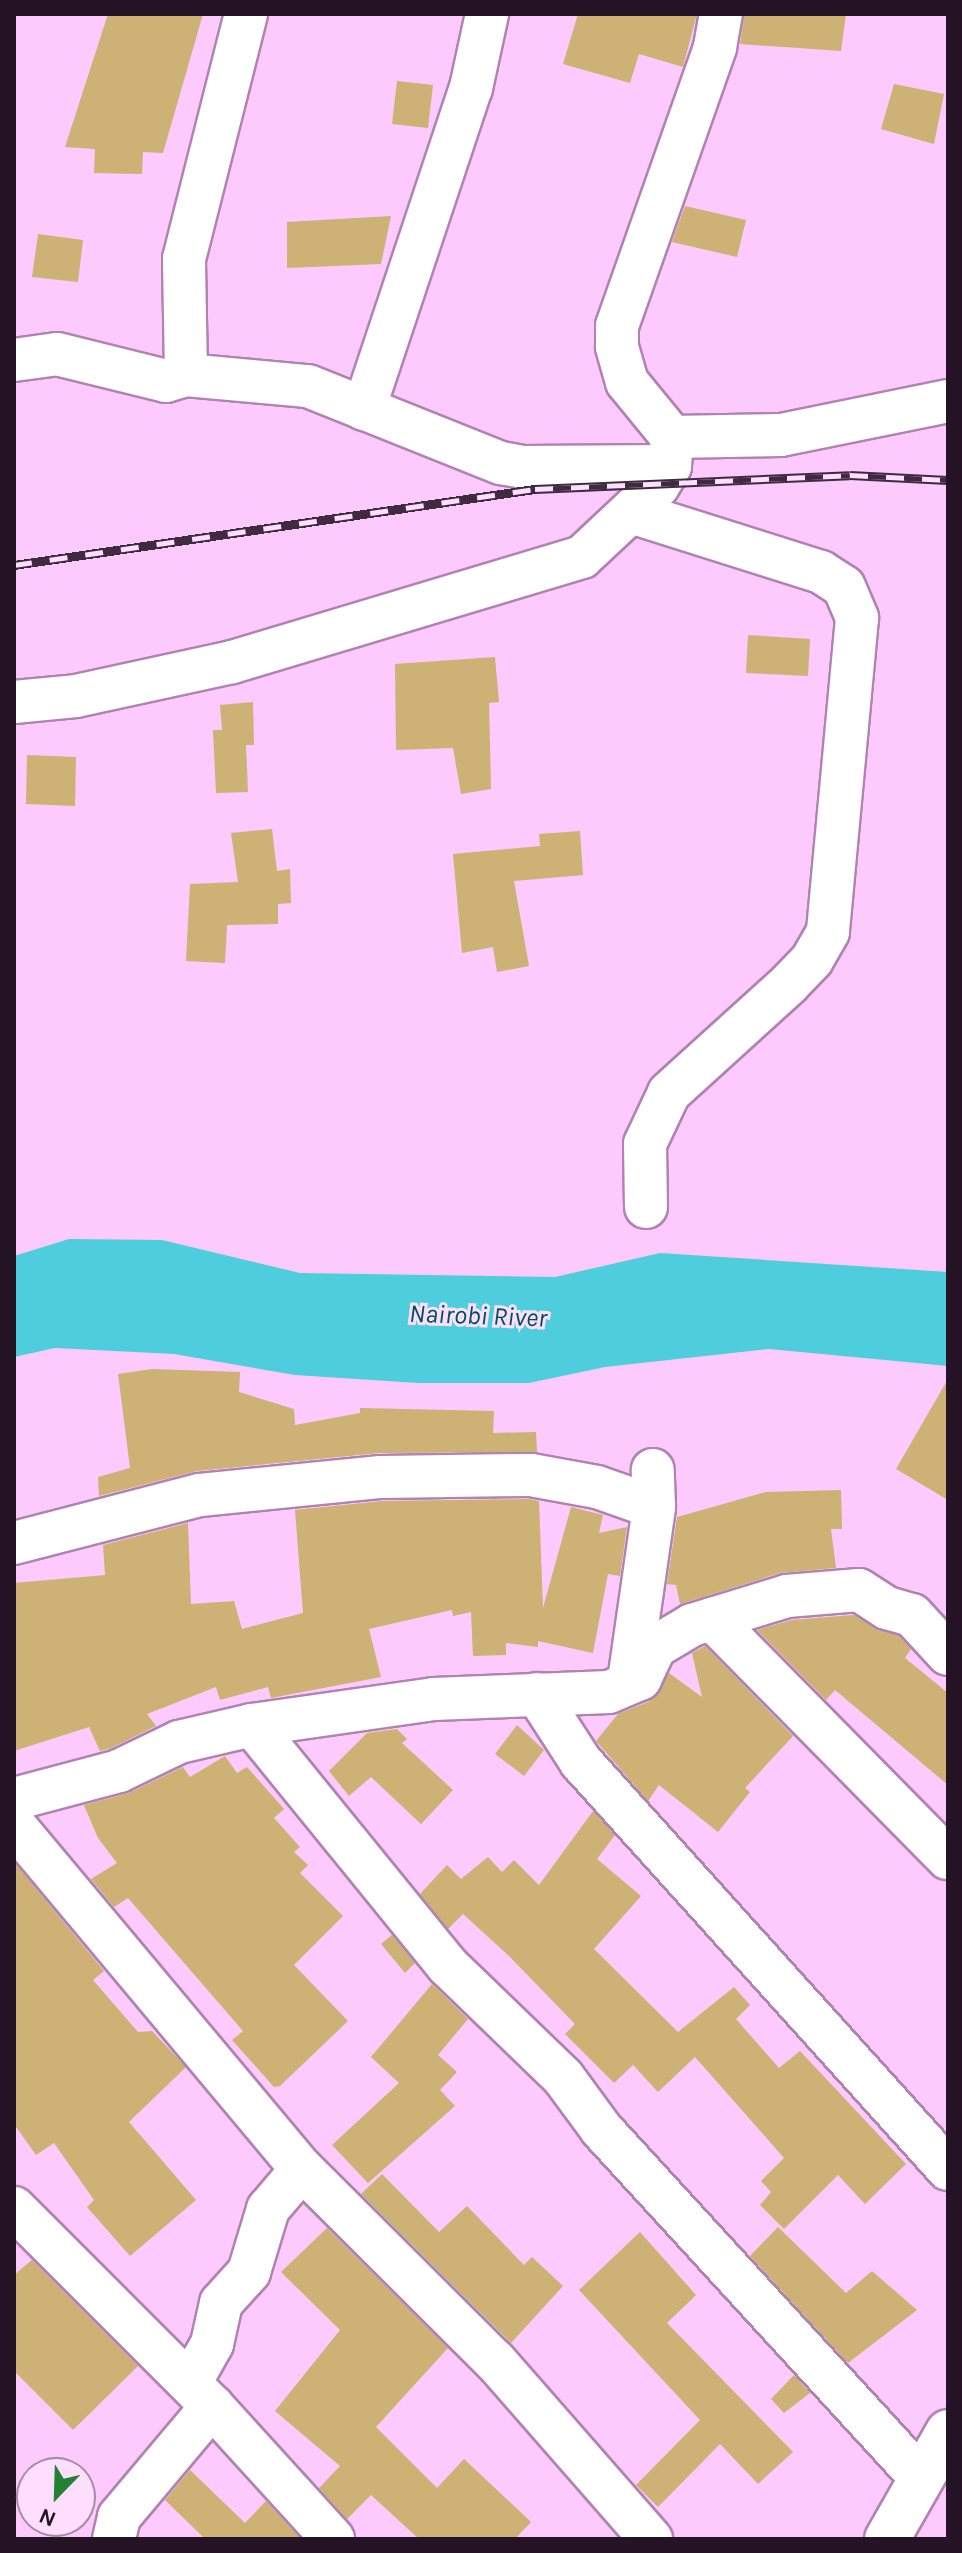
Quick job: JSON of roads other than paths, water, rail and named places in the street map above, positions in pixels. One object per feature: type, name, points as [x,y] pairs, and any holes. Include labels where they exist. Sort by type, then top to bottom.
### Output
[{"type":"street","points":[[186,375],[184,259],[246,14]]},
{"type":"street","points":[[364,409],[471,88],[487,14]]},
{"type":"street","points":[[671,451],[627,382],[617,326],[711,60],[721,14]]},
{"type":"street","points":[[14,360],[57,354],[166,381],[186,375],[308,386],[501,463],[671,451],[781,435],[948,401]]},
{"type":"street","points":[[14,702],[76,696],[232,662],[533,575],[597,548],[634,513],[671,451]]},
{"type":"street","points":[[634,513],[821,572],[844,587],[857,618],[828,932],[812,960],[789,984],[669,1093],[645,1144],[646,1207]]},
{"type":"street","points":[[14,1543],[200,1495],[381,1477],[531,1475],[597,1487],[653,1489],[628,1686]]},
{"type":"street","points":[[14,1799],[119,1771],[179,1742],[252,1725],[434,1699],[609,1692],[640,1679],[655,1647],[712,1619],[787,1596],[859,1590],[887,1608],[912,1615],[948,1654]]},
{"type":"street","points":[[712,1619],[948,1858]]},
{"type":"street","points":[[537,1694],[581,1762],[948,2169]]},
{"type":"street","points":[[252,1725],[447,1965],[563,2077],[602,2130],[921,2478]]},
{"type":"street","points":[[14,1825],[302,2169],[495,2361],[651,2539]]},
{"type":"street","points":[[114,2539],[119,2517],[201,2394],[224,2297],[249,2272],[268,2209],[302,2169]]},
{"type":"street","points":[[14,2208],[201,2394],[333,2539]]},
{"type":"street","points":[[887,2539],[948,2432]]},
{"type":"water","name":"Nairobi River","points":[[69,1239],[162,1240],[300,1273],[555,1277],[660,1253],[948,1272],[948,1366],[769,1349],[605,1367],[529,1383],[418,1383],[295,1375],[174,1354],[55,1348],[14,1357],[14,1256]]},
{"type":"railway","points":[[14,565],[535,489],[850,475],[948,480]]}]
